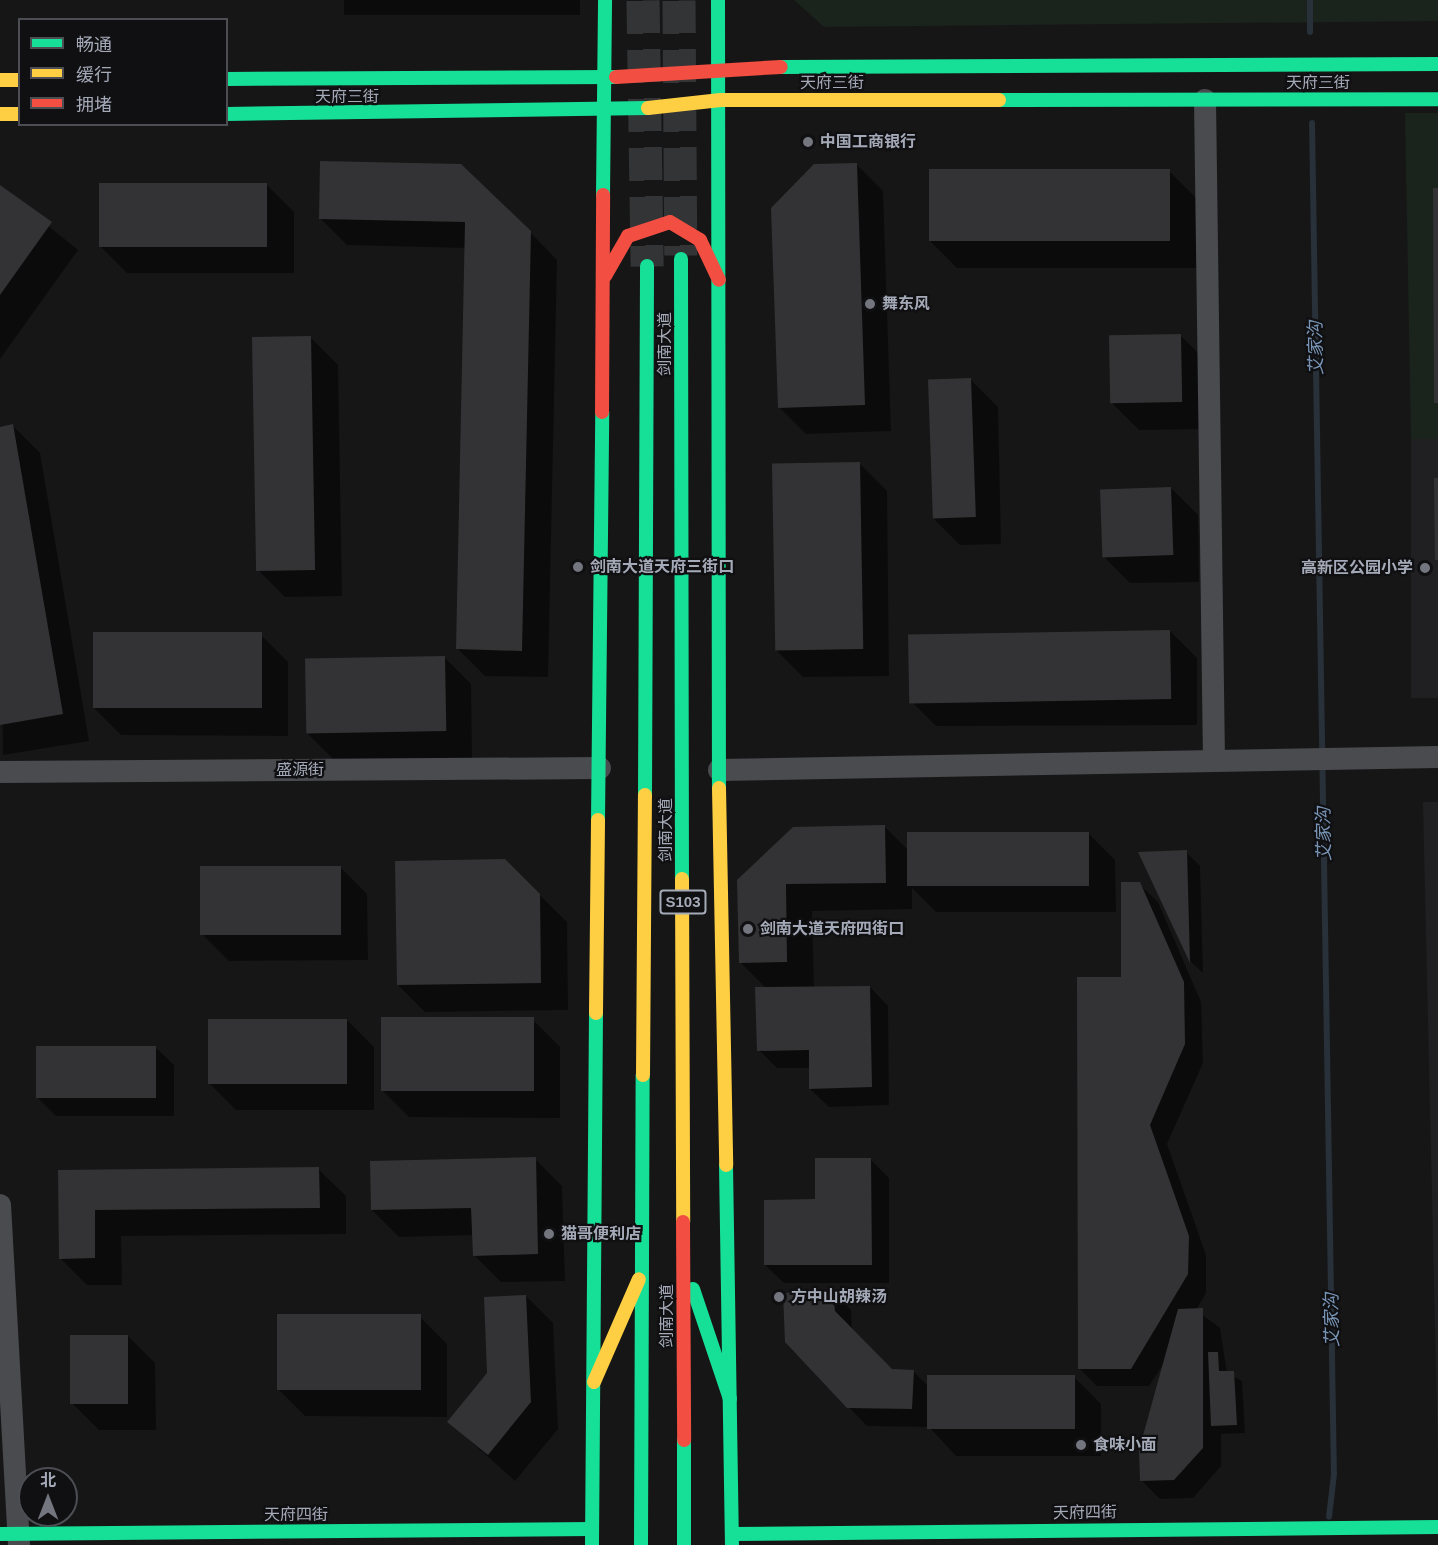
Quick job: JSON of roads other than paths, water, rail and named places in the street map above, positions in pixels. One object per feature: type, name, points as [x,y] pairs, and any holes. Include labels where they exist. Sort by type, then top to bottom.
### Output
[{"type":"main road","points":[[592,1545],[605,0]]},
{"type":"main road","points":[[718,0],[718,70],[721,100],[719,770],[733,1539]]},
{"type":"main road","name":"天府三街","points":[[228,79],[605,78],[718,70],[1438,64]]},
{"type":"main road","points":[[0,80],[18,80]]},
{"type":"main road","name":"天府三街","points":[[228,114],[605,112],[721,100],[1438,99]]},
{"type":"main road","points":[[0,114],[18,114]]},
{"type":"main road","points":[[604,279],[628,236],[670,222],[700,240],[721,284]]},
{"type":"main road","name":"剑南大道","points":[[681,259],[684,1545]]},
{"type":"main road","name":"剑南大道","points":[[641,1545],[645,1266],[646,266]]},
{"type":"main road","points":[[684,1263],[730,1398]]},
{"type":"main road","points":[[594,1382],[645,1266]]},
{"type":"main road","name":"天府四街","points":[[733,1539],[1438,1527]]},
{"type":"main road","name":"天府四街","points":[[13,1537],[592,1530]]},
{"type":"street","points":[[1206,100],[1214,762]]},
{"type":"street","points":[[719,770],[1438,757]]},
{"type":"street","name":"盛源街","points":[[0,772],[600,768]]},
{"type":"street","points":[[0,1205],[13,1537]]},
{"type":"waterway","name":"艾家沟","points":[[1310,0],[1310,32]]},
{"type":"waterway","name":"艾家沟","points":[[1312,123],[1334,1474],[1329,1517]]},
{"type":"tunnel","points":[[643,0],[647,266]]},
{"type":"tunnel","points":[[679,0],[681,255]]},
{"type":"place","name":"中国工商银行","points":[[808,142]]},
{"type":"place","name":"舞东风","points":[[870,304]]},
{"type":"place","name":"剑南大道天府三街口","points":[[578,567]]},
{"type":"place","name":"高新区公园小学","points":[[1425,568]]},
{"type":"place","name":"剑南大道天府四街口","points":[[748,929]]},
{"type":"place","name":"猫哥便利店","points":[[549,1234]]},
{"type":"place","name":"方中山胡辣汤","points":[[779,1297]]},
{"type":"place","name":"食味小面","points":[[1081,1445]]}]
